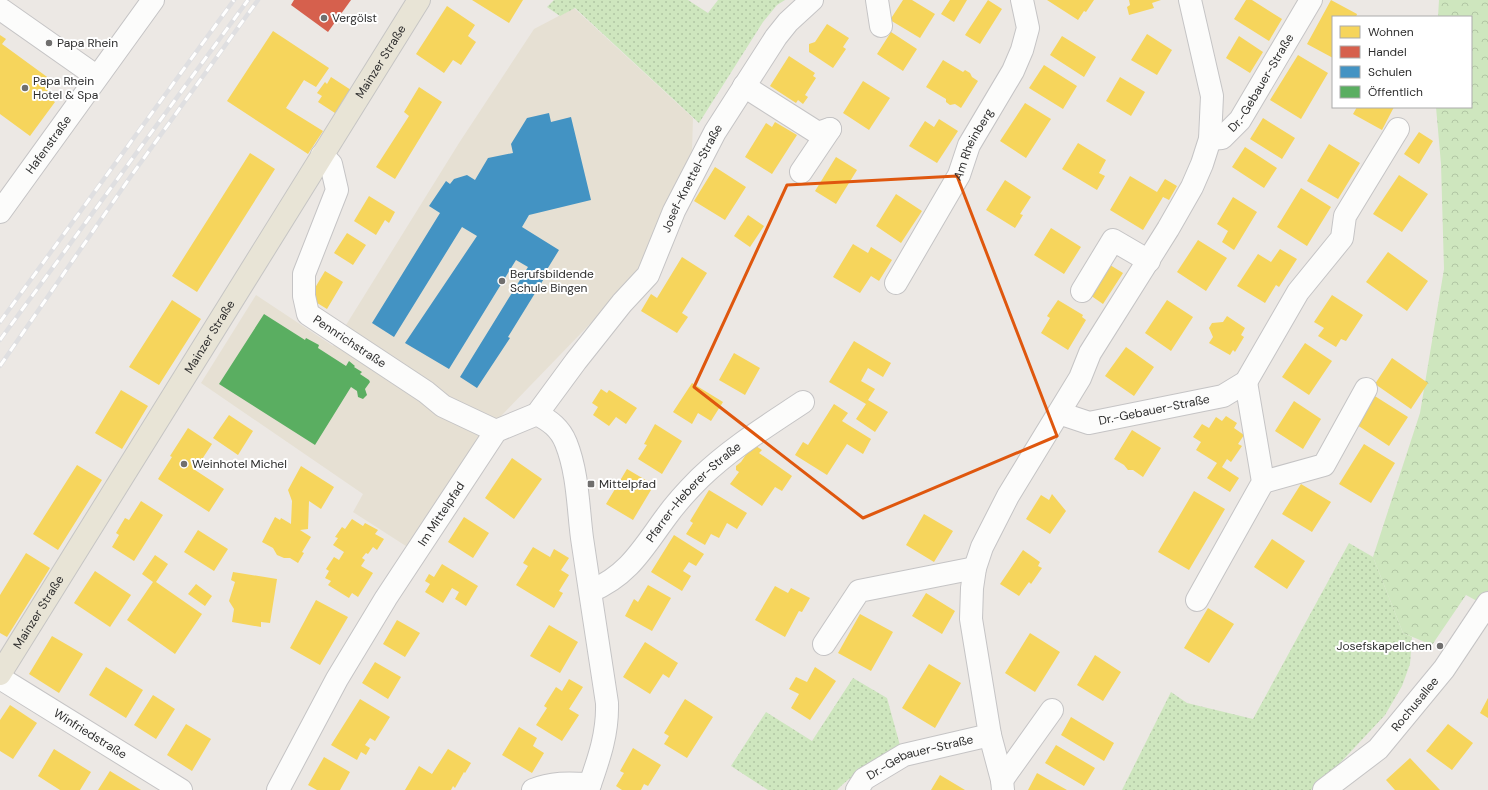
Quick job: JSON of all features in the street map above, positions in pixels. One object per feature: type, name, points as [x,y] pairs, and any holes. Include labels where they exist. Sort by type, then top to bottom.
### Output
[{"type":"main road","name":"Mainzer Straße","points":[[0,674],[419,0]]},
{"type":"street","name":"Hafenstraße","points":[[0,212],[96,76],[153,0]]},
{"type":"street","name":"Josef-Knettel-Straße","points":[[537,414],[622,303],[648,276],[674,211],[715,132],[776,37],[788,22],[812,0]]},
{"type":"street","points":[[876,0],[881,26]]},
{"type":"street","name":"Am Rheinberg","points":[[896,283],[959,175],[969,145],[1013,71],[1022,50],[1028,28],[1022,0]]},
{"type":"street","points":[[1190,0],[1210,85],[1210,140]]},
{"type":"street","name":"Dr.-Gebauer-Straße","points":[[1003,785],[990,735],[971,619],[972,588],[975,568],[982,547],[993,522],[1080,378],[1090,353],[1149,260],[1192,187],[1210,140],[1222,138],[1240,120],[1310,0]]},
{"type":"street","points":[[2,10],[96,76]]},
{"type":"street","points":[[744,86],[818,133],[830,129],[801,172]]},
{"type":"street","name":"Dr.-Gebauer-Straße","points":[[1059,413],[1089,423],[1223,396],[1246,382],[1298,292],[1342,238],[1345,216],[1398,129]]},
{"type":"street","name":"Pennrichstraße","points":[[322,155],[331,164],[337,190],[304,274],[304,296],[308,314],[426,392],[443,406],[496,431]]},
{"type":"street","points":[[1082,290],[1113,240],[1149,260]]},
{"type":"street","points":[[1197,600],[1263,482],[1246,382]]},
{"type":"street","points":[[1263,482],[1324,465],[1366,389]]},
{"type":"street","name":"Pfarrer-Heberer-Straße","points":[[591,591],[606,585],[634,561],[678,502],[714,465],[749,438],[803,402]]},
{"type":"street","points":[[496,431],[537,414],[554,424],[566,443],[577,487],[582,538],[607,704],[608,720],[601,755],[589,787],[558,783],[544,785],[533,790]]},
{"type":"street","name":"Im Mittelpfad","points":[[278,790],[338,679],[386,598],[496,431]]},
{"type":"street","points":[[824,644],[859,591],[975,568]]},
{"type":"street","name":"Rochusallee","points":[[1336,787],[1378,748],[1444,669],[1488,603]]},
{"type":"street","name":"Winfriedstraße","points":[[0,678],[181,790]]},
{"type":"street","name":"Dr.-Gebauer-Straße","points":[[1003,785],[1052,710]]},
{"type":"street","name":"Dr.-Gebauer-Straße","points":[[857,790],[864,779],[904,754],[990,735]]},
{"type":"highlighted area","points":[[957,176],[1057,436],[863,518],[694,387],[787,185]]},
{"type":"shaded area","name":"Berufsbildende Schule Bingen","points":[[574,8],[693,118],[692,151],[645,267],[500,417],[409,548],[353,512],[363,494],[201,383],[256,295],[333,346],[459,143],[534,29]]},
{"type":"green space","points":[[554,0],[688,0],[708,13],[718,0],[785,0],[777,5],[763,22],[699,123],[575,8],[560,16],[547,7]]},
{"type":"green space","points":[[1439,0],[1488,0],[1488,607],[1466,595],[1432,645],[1403,633],[1373,557],[1420,413],[1444,269],[1441,164],[1436,108],[1472,108],[1472,16],[1438,16]]},
{"type":"green space","points":[[1349,543],[1373,557],[1403,633],[1412,637],[1410,664],[1402,686],[1385,715],[1341,762],[1311,790],[1122,790],[1171,692],[1187,703],[1253,719]]},
{"type":"green space","points":[[853,678],[887,698],[901,749],[867,766],[837,790],[768,790],[731,766],[766,712],[812,741]]},
{"type":"building: Wohnen","points":[[472,0],[523,0],[509,23]]},
{"type":"building: Wohnen","points":[[903,0],[912,0],[935,14],[920,38],[890,20]]},
{"type":"building: Wohnen","points":[[950,0],[967,0],[954,22],[941,14]]},
{"type":"building: Wohnen","points":[[988,0],[1002,9],[980,44],[965,35]]},
{"type":"building: Wohnen","points":[[1047,0],[1094,0],[1086,12],[1084,11],[1078,20]]},
{"type":"building: Wohnen","points":[[1129,0],[1161,0],[1152,3],[1154,8],[1129,15],[1127,7],[1130,5]]},
{"type":"building: Wohnen","points":[[1246,0],[1252,0],[1282,19],[1269,41],[1234,19]]},
{"type":"building: Wohnen","points":[[1331,0],[1357,14],[1356,16],[1332,16],[1332,57],[1307,44]]},
{"type":"building: Wohnen","points":[[447,6],[475,25],[468,36],[476,42],[461,65],[453,60],[444,73],[416,54]]},
{"type":"building: Wohnen","points":[[827,24],[849,38],[843,47],[846,49],[833,68],[809,52],[809,44],[815,42]]},
{"type":"building: Wohnen","points":[[273,31],[329,68],[316,87],[304,80],[286,108],[323,131],[308,154],[227,101]]},
{"type":"building: Wohnen","points":[[891,32],[917,49],[903,71],[877,54]]},
{"type":"building: Wohnen","points":[[1147,34],[1172,50],[1157,75],[1131,60]]},
{"type":"building: Wohnen","name":"Papa Rhein Hotel & Spa","points":[[0,35],[6,39],[2,44],[54,82],[44,95],[55,102],[30,136],[0,114]]},
{"type":"building: Wohnen","points":[[1062,36],[1096,57],[1084,77],[1050,55]]},
{"type":"building: Wohnen","points":[[1239,36],[1263,52],[1250,73],[1226,58]]},
{"type":"building: Wohnen","points":[[1298,55],[1328,73],[1301,119],[1270,100]]},
{"type":"building: Wohnen","points":[[789,56],[815,73],[813,76],[816,78],[805,95],[808,97],[803,104],[798,100],[796,103],[770,86]]},
{"type":"building: Wohnen","points":[[943,60],[963,72],[965,70],[970,73],[972,77],[978,81],[961,108],[955,104],[950,105],[946,102],[946,99],[926,87]]},
{"type":"building: Wohnen","points":[[1044,65],[1077,86],[1063,109],[1029,88]]},
{"type":"building: Wohnen","points":[[331,77],[351,90],[335,113],[318,102],[322,96],[317,93],[325,82],[327,84]]},
{"type":"building: Wohnen","points":[[1120,77],[1145,92],[1131,116],[1106,101]]},
{"type":"building: Wohnen","points":[[863,81],[890,98],[869,130],[843,113]]},
{"type":"building: Wohnen","points":[[419,87],[442,102],[395,179],[376,167],[409,116],[404,112]]},
{"type":"building: Wohnen","points":[[1025,103],[1051,119],[1026,158],[1000,141]]},
{"type":"building: Wohnen","points":[[1356,108],[1393,108],[1382,130],[1353,114]]},
{"type":"building: Wohnen","points":[[1263,118],[1295,138],[1282,159],[1250,139]]},
{"type":"building: Wohnen","points":[[939,119],[958,131],[937,163],[909,146],[925,121],[934,127]]},
{"type":"building: Wohnen","points":[[775,122],[797,135],[772,174],[745,157],[766,123],[772,127]]},
{"type":"building: Wohnen","points":[[1419,132],[1433,141],[1419,164],[1404,154]]},
{"type":"building: Wohnen","points":[[1078,143],[1106,160],[1099,173],[1105,176],[1097,190],[1062,169]]},
{"type":"building: Wohnen","points":[[1329,144],[1360,163],[1338,199],[1307,181]]},
{"type":"building: Wohnen","points":[[1245,147],[1277,168],[1264,188],[1232,167]]},
{"type":"building: Wohnen","points":[[250,153],[275,169],[197,292],[172,276]]},
{"type":"building: Wohnen","points":[[836,157],[857,170],[836,204],[815,191]]},
{"type":"building: Wohnen","points":[[715,167],[746,187],[725,220],[694,201]]},
{"type":"building: Wohnen","points":[[1399,175],[1428,194],[1402,232],[1373,214]]},
{"type":"building: Wohnen","points":[[1130,176],[1157,192],[1165,179],[1177,186],[1169,200],[1163,197],[1143,230],[1110,210]]},
{"type":"building: Wohnen","points":[[1005,180],[1031,197],[1020,214],[1023,215],[1015,228],[986,210]]},
{"type":"building: Wohnen","points":[[1301,188],[1331,207],[1307,246],[1277,227]]},
{"type":"building: Wohnen","points":[[896,194],[922,211],[901,243],[876,226]]},
{"type":"building: Wohnen","points":[[369,196],[395,212],[389,223],[385,220],[376,235],[354,221]]},
{"type":"building: Wohnen","points":[[1233,197],[1257,212],[1234,250],[1222,242],[1228,231],[1217,224]]},
{"type":"building: Wohnen","points":[[748,215],[764,226],[750,247],[734,236]]},
{"type":"building: Wohnen","points":[[1051,228],[1081,247],[1064,274],[1034,255]]},
{"type":"building: Wohnen","points":[[347,233],[366,245],[353,265],[334,253]]},
{"type":"building: Wohnen","points":[[1198,240],[1227,258],[1206,291],[1177,272]]},
{"type":"building: Wohnen","points":[[853,244],[868,253],[871,247],[892,260],[879,281],[871,276],[860,293],[833,277]]},
{"type":"building: Wohnen","points":[[1280,249],[1297,259],[1279,287],[1276,285],[1265,303],[1237,286],[1258,254],[1271,262]]},
{"type":"building: Wohnen","points":[[1388,252],[1428,281],[1407,311],[1366,282]]},
{"type":"building: Wohnen","points":[[682,257],[707,273],[682,313],[688,317],[677,333],[641,311],[651,294],[657,298]]},
{"type":"building: Wohnen","points":[[1110,265],[1123,273],[1103,304],[1090,295]]},
{"type":"building: Wohnen","points":[[325,271],[343,282],[327,309],[309,298]]},
{"type":"building: Wohnen","points":[[1332,295],[1363,315],[1346,341],[1341,339],[1336,347],[1318,336],[1324,328],[1314,322]]},
{"type":"building: Wohnen","points":[[172,300],[201,319],[159,385],[129,367]]},
{"type":"building: Wohnen","points":[[1058,300],[1083,315],[1082,317],[1086,320],[1068,350],[1041,333],[1050,318],[1047,316]]},
{"type":"building: Wohnen","points":[[1167,300],[1193,317],[1171,351],[1145,333]]},
{"type":"building: Wohnen","points":[[1227,316],[1245,328],[1241,335],[1244,337],[1235,352],[1233,350],[1230,355],[1209,343],[1213,337],[1209,328],[1212,323],[1223,322]]},
{"type":"building: Wohnen","points":[[854,341],[891,363],[883,377],[868,368],[861,381],[875,389],[868,400],[888,412],[875,432],[856,419],[866,404],[829,382]]},
{"type":"building: Wohnen","points":[[1305,343],[1332,361],[1309,395],[1282,377]]},
{"type":"building: Wohnen","points":[[1126,347],[1154,367],[1134,396],[1105,376]]},
{"type":"building: Wohnen","points":[[734,353],[760,368],[745,395],[719,380]]},
{"type":"building: Wohnen","points":[[1392,358],[1428,383],[1411,409],[1375,384]]},
{"type":"building: Wohnen","points":[[692,383],[723,402],[711,421],[698,413],[692,424],[673,412]]},
{"type":"building: Wohnen","points":[[601,389],[607,393],[609,390],[637,408],[626,424],[616,417],[609,426],[593,415],[598,407],[592,403]]},
{"type":"building: Wohnen","points":[[121,390],[148,406],[122,449],[95,433]]},
{"type":"building: Wohnen","points":[[1370,393],[1408,417],[1389,446],[1351,421]]},
{"type":"building: Wohnen","points":[[1294,401],[1321,419],[1303,449],[1275,431]]},
{"type":"building: Wohnen","points":[[834,404],[848,413],[842,421],[871,439],[863,454],[847,444],[827,475],[795,455],[803,442],[808,445]]},
{"type":"building: Wohnen","points":[[229,415],[253,431],[238,455],[213,438]]},
{"type":"building: Wohnen","points":[[1226,416],[1237,423],[1234,428],[1244,435],[1238,444],[1242,446],[1231,462],[1227,459],[1222,467],[1239,478],[1230,492],[1207,478],[1217,463],[1196,450],[1201,442],[1193,437],[1202,424],[1209,428],[1216,417],[1222,421]]},
{"type":"building: Wohnen","points":[[655,424],[682,441],[662,474],[638,459],[647,445],[644,444]]},
{"type":"building: Wohnen","name":"Weinhotel Michel","points":[[188,428],[212,444],[195,470],[224,489],[209,512],[158,479],[172,457],[170,456]]},
{"type":"building: Wohnen","points":[[1132,430],[1161,448],[1143,477],[1133,470],[1128,470],[1124,465],[1114,459]]},
{"type":"building: Wohnen","points":[[753,444],[762,450],[759,453],[792,476],[782,491],[775,487],[762,506],[730,484],[739,472],[736,470],[736,466],[741,462]]},
{"type":"building: Wohnen","points":[[1364,444],[1395,463],[1371,503],[1339,484]]},
{"type":"building: Wohnen","points":[[512,458],[542,479],[514,519],[485,498]]},
{"type":"building: Wohnen","points":[[77,465],[102,480],[58,550],[33,534]]},
{"type":"building: Wohnen","points":[[301,466],[334,487],[321,509],[309,501],[308,529],[300,530],[311,537],[302,552],[304,553],[298,563],[290,558],[284,558],[277,555],[273,548],[262,542],[275,517],[280,520],[281,518],[291,524],[292,501],[288,490]]},
{"type":"building: Wohnen","points":[[627,469],[654,485],[633,520],[606,504]]},
{"type":"building: Wohnen","points":[[1301,484],[1331,502],[1312,532],[1282,514]]},
{"type":"building: Wohnen","points":[[709,490],[747,513],[737,529],[727,523],[719,538],[711,534],[705,545],[686,534],[693,523],[690,521]]},
{"type":"building: Wohnen","points":[[1194,491],[1225,509],[1189,570],[1158,552]]},
{"type":"building: Wohnen","points":[[1052,494],[1066,511],[1050,534],[1026,519],[1041,495],[1049,500]]},
{"type":"building: Wohnen","points":[[141,501],[163,515],[134,561],[112,547],[119,535],[116,533],[125,518],[129,520]]},
{"type":"building: Wohnen","points":[[924,514],[953,531],[934,562],[906,545]]},
{"type":"building: Wohnen","points":[[464,517],[489,533],[473,558],[448,542]]},
{"type":"building: Wohnen","points":[[352,519],[363,526],[365,523],[378,530],[375,534],[384,539],[377,550],[373,547],[368,554],[366,553],[362,558],[365,560],[361,566],[373,573],[358,597],[352,593],[349,598],[328,585],[331,581],[325,578],[329,571],[326,569],[334,557],[339,560],[344,552],[333,545],[338,538],[335,537],[342,527],[345,529]]},
{"type":"building: Wohnen","points":[[198,530],[228,549],[214,571],[184,552]]},
{"type":"building: Wohnen","points":[[674,535],[704,554],[696,566],[689,562],[683,571],[691,576],[682,591],[651,572]]},
{"type":"building: Wohnen","points":[[1272,539],[1305,561],[1287,589],[1254,567]]},
{"type":"building: Wohnen","points":[[533,547],[550,557],[554,549],[569,558],[561,570],[569,575],[559,591],[563,593],[554,608],[516,585],[528,566],[523,563]]},
{"type":"building: Wohnen","points":[[1023,550],[1040,562],[1038,566],[1042,568],[1031,584],[1029,582],[1019,596],[1000,584]]},
{"type":"building: Wohnen","points":[[26,553],[50,568],[7,637],[0,633],[0,595]]},
{"type":"building: Wohnen","points":[[155,555],[168,564],[156,582],[202,614],[175,654],[127,620],[153,582],[142,574]]},
{"type":"building: Wohnen","points":[[442,564],[478,586],[466,606],[455,599],[459,592],[452,588],[443,603],[425,592],[430,584],[425,581],[429,574],[434,577]]},
{"type":"building: Wohnen","points":[[95,571],[131,595],[110,627],[74,603]]},
{"type":"building: Wohnen","points":[[233,572],[277,579],[270,623],[261,622],[261,627],[232,622],[234,609],[229,601],[235,582],[231,580]]},
{"type":"building: Wohnen","points":[[196,584],[212,596],[205,606],[188,594]]},
{"type":"building: Wohnen","points":[[648,585],[671,598],[652,631],[625,616],[634,599],[638,602]]},
{"type":"building: Wohnen","points":[[775,586],[788,593],[791,588],[810,598],[802,612],[799,611],[785,637],[755,620]]},
{"type":"building: Wohnen","points":[[926,593],[955,611],[942,634],[912,616]]},
{"type":"building: Wohnen","points":[[316,600],[348,617],[320,665],[290,648]]},
{"type":"building: Wohnen","points":[[1208,608],[1234,624],[1209,663],[1184,648]]},
{"type":"building: Wohnen","points":[[860,614],[893,632],[871,671],[838,653]]},
{"type":"building: Wohnen","points":[[397,620],[420,633],[405,657],[383,644]]},
{"type":"building: Wohnen","points":[[549,625],[578,642],[560,673],[530,656]]},
{"type":"building: Wohnen","points":[[1030,633],[1060,652],[1035,692],[1005,673]]},
{"type":"building: Wohnen","points":[[52,636],[83,654],[59,693],[29,674]]},
{"type":"building: Wohnen","points":[[645,642],[678,663],[669,678],[663,674],[650,694],[623,677]]},
{"type":"building: Wohnen","points":[[1095,655],[1121,672],[1103,701],[1077,685]]},
{"type":"building: Wohnen","points":[[375,662],[401,677],[388,699],[362,683]]},
{"type":"building: Wohnen","points":[[929,664],[961,683],[935,728],[902,708]]},
{"type":"building: Wohnen","points":[[106,667],[143,690],[126,718],[89,695]]},
{"type":"building: Wohnen","points":[[815,667],[836,681],[810,720],[791,708],[799,694],[789,689],[796,677],[807,682]]},
{"type":"building: Wohnen","points":[[569,679],[583,687],[569,709],[579,715],[562,741],[536,725],[547,708],[544,706],[556,687],[562,691]]},
{"type":"building: Wohnen","points":[[153,695],[175,709],[156,739],[134,725]]},
{"type":"building: Wohnen","points":[[1488,698],[1488,718],[1480,713]]},
{"type":"building: Wohnen","points":[[360,699],[390,717],[375,741],[370,738],[365,745],[370,748],[366,755],[361,752],[357,760],[331,745]]},
{"type":"building: Wohnen","points":[[685,699],[713,717],[687,758],[664,744],[669,736],[664,733]]},
{"type":"building: Wohnen","points":[[10,705],[37,723],[13,759],[0,751],[0,720]]},
{"type":"building: Wohnen","points":[[1071,717],[1114,743],[1104,761],[1061,735]]},
{"type":"building: Wohnen","points":[[186,724],[211,739],[192,771],[167,755]]},
{"type":"building: Wohnen","points":[[1448,724],[1473,743],[1452,770],[1426,751]]},
{"type":"building: Wohnen","points":[[519,727],[537,738],[533,746],[544,753],[532,773],[502,755]]},
{"type":"building: Wohnen","points":[[1056,745],[1095,768],[1084,786],[1045,763]]},
{"type":"building: Wohnen","points":[[633,748],[661,765],[648,786],[644,784],[641,790],[622,790],[616,786],[624,773],[620,771]]},
{"type":"building: Wohnen","points":[[54,749],[91,772],[80,790],[60,790],[38,776]]},
{"type":"building: Wohnen","points":[[448,749],[471,763],[455,788],[453,786],[451,790],[405,790],[419,766],[432,774]]},
{"type":"building: Wohnen","points":[[324,757],[350,772],[340,790],[317,790],[308,785]]},
{"type":"building: Wohnen","points":[[1410,758],[1440,790],[1395,790],[1386,780]]},
{"type":"building: Wohnen","points":[[110,771],[128,782],[141,790],[98,790]]},
{"type":"building: Wohnen","points":[[1037,773],[1067,790],[1028,790]]},
{"type":"building: Wohnen","points":[[940,775],[965,790],[931,790]]},
{"type":"building: Handel","name":"Vergölst","points":[[294,0],[351,0],[328,32],[291,5]]},
{"type":"building: Schulen","points":[[549,113],[551,122],[571,117],[591,200],[529,215],[522,227],[559,250],[543,276],[545,277],[508,337],[510,338],[477,388],[460,377],[528,267],[516,260],[449,369],[405,343],[477,236],[462,227],[394,337],[372,323],[440,213],[429,206],[446,181],[450,184],[454,179],[467,175],[475,180],[488,158],[513,153],[511,144],[527,118]]},
{"type":"building: Öffentlich","points":[[264,314],[305,340],[306,338],[319,345],[318,348],[346,366],[349,361],[355,366],[354,367],[362,372],[360,374],[370,382],[365,389],[367,395],[363,399],[358,397],[357,391],[351,387],[315,445],[219,384]]},
{"type":"railway","points":[[0,322],[234,0]]},
{"type":"railway","points":[[0,340],[248,0]]},
{"type":"railway","points":[[0,366],[131,176],[258,0]]},
{"type":"place","name":"Vergölst","points":[[324,18]]},
{"type":"place","name":"Papa Rhein","points":[[49,43]]},
{"type":"place","name":"Papa Rhein Hotel & Spa","points":[[25,88]]},
{"type":"place","name":"Berufsbildende Schule Bingen","points":[[502,281]]},
{"type":"place","name":"Weinhotel Michel","points":[[184,464]]},
{"type":"place","name":"Mittelpfad","points":[[591,484]]},
{"type":"place","name":"Josefskapellchen","points":[[1440,646]]}]
